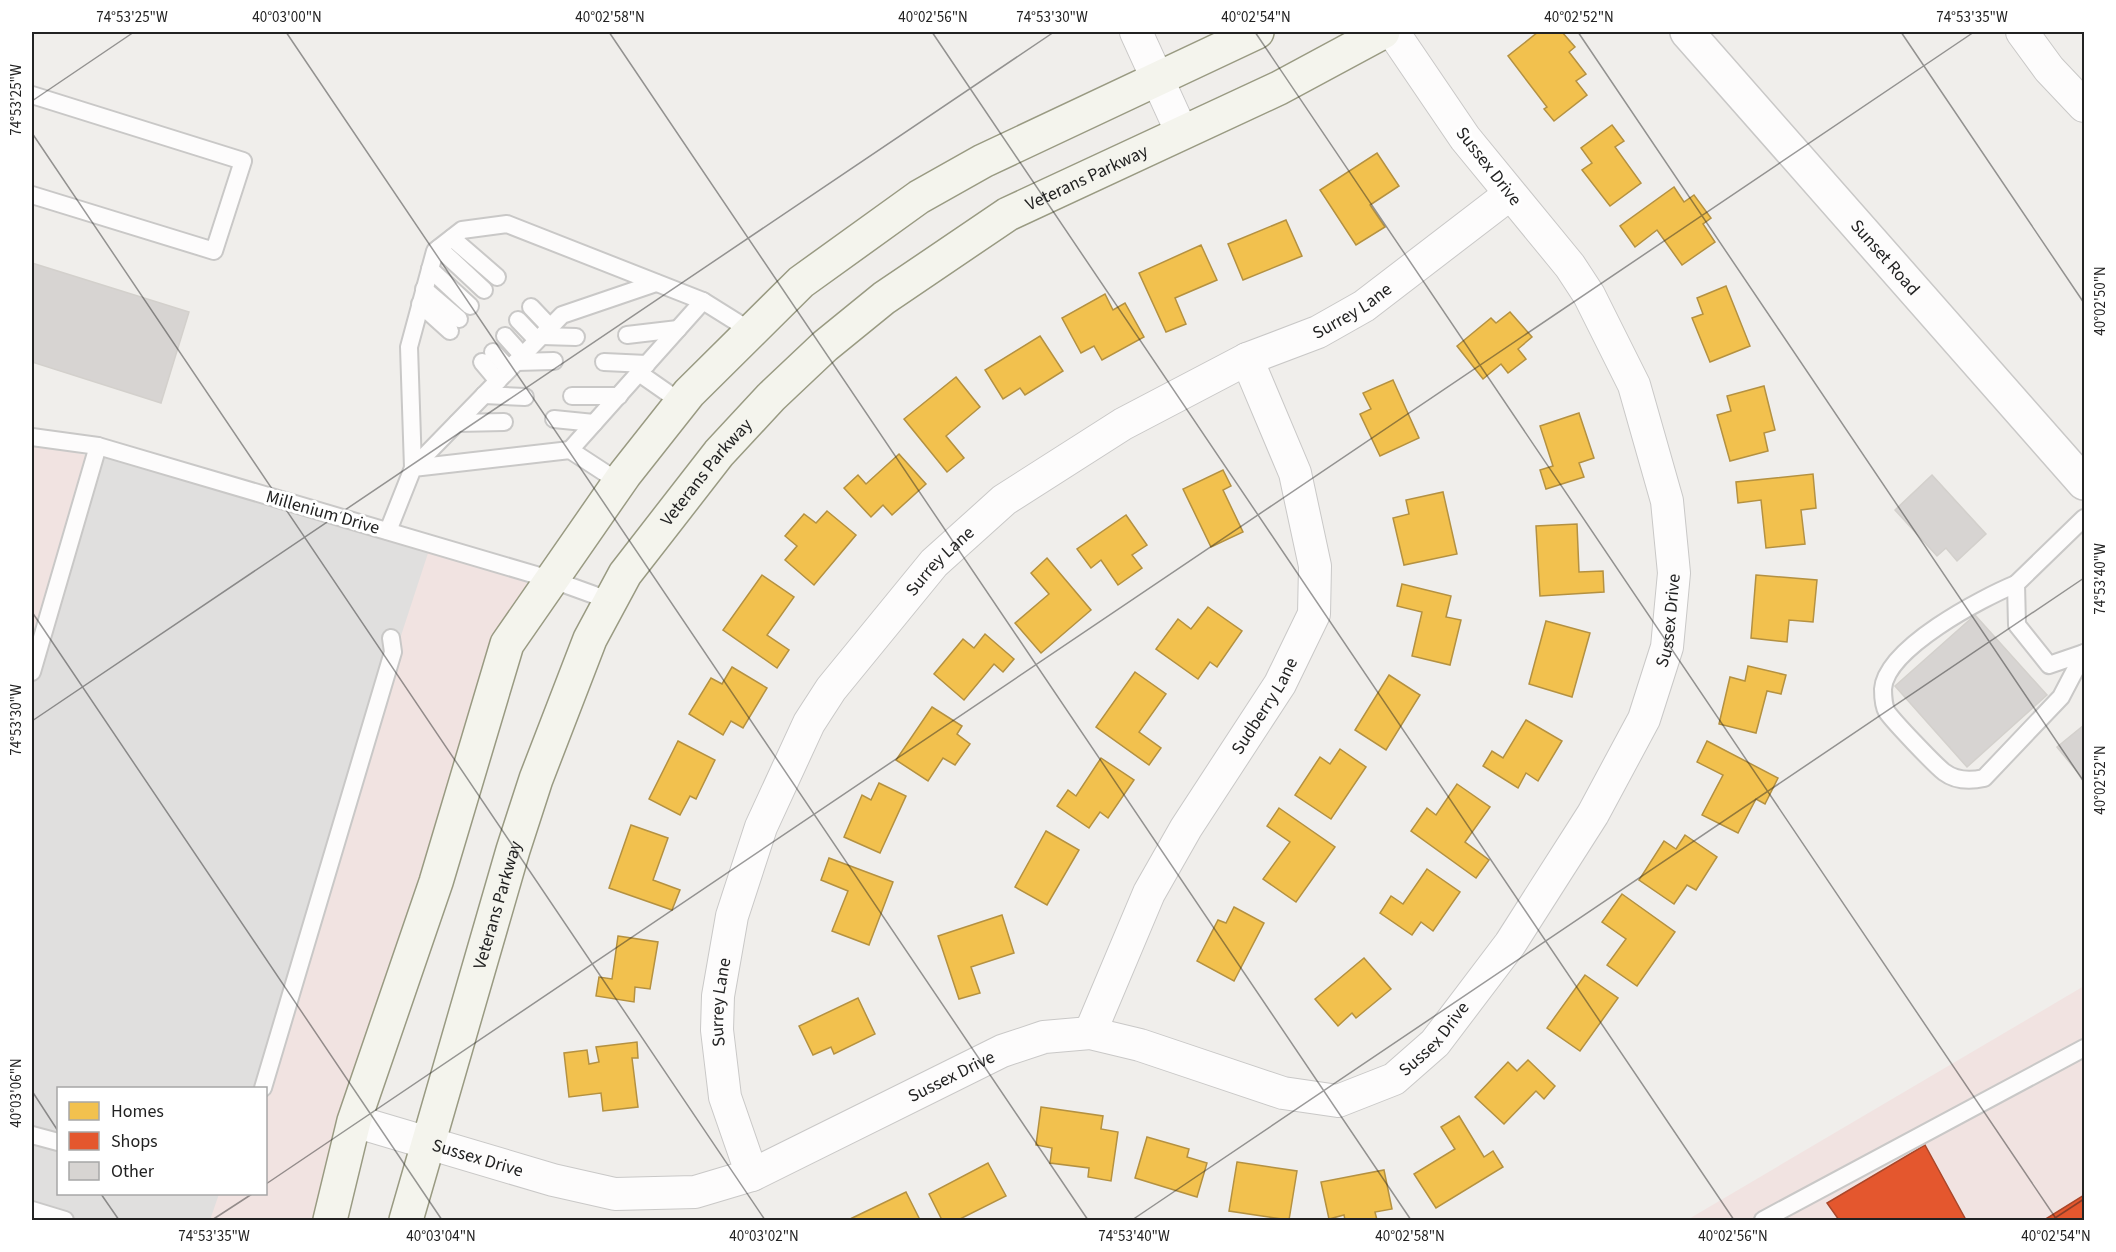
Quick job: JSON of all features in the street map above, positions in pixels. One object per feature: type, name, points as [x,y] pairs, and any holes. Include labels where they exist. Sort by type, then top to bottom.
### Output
[{"type":"main road","points":[[330,1221],[354,1121],[436,882],[507,644],[619,482],[682,403],[801,282],[919,197],[983,161],[1257,32]]},
{"type":"main road","name":"Veterans Parkway","points":[[406,1221],[513,850],[536,779],[591,639],[625,574],[719,453],[771,397],[825,346],[884,298],[1008,214],[1279,88],[1383,32]]},
{"type":"street","points":[[1136,32],[1182,133]]},
{"type":"street","name":"Sussex Drive","points":[[354,1121],[553,1180],[615,1194],[695,1192],[752,1175],[1002,1051],[1044,1037],[1090,1033],[1140,1045],[1283,1093],[1338,1101],[1394,1079],[1435,1043],[1510,944],[1593,814],[1627,753],[1644,719],[1666,647],[1674,573],[1667,501],[1634,385],[1594,305],[1563,257],[1465,138],[1393,32]]},
{"type":"street","name":"Sunset Road","points":[[1687,32],[2084,483]]},
{"type":"street","points":[[2022,32],[2049,69],[2085,106]]},
{"type":"street","name":"Surrey Lane","points":[[752,1175],[725,1097],[717,1030],[718,996],[732,916],[761,827],[809,723],[838,681],[934,563],[1004,500],[1123,424],[1247,359],[1318,332],[1364,306],[1510,194]]},
{"type":"street","name":"Sudberry Lane","points":[[1090,1033],[1149,893],[1186,828],[1280,684],[1314,614],[1316,566],[1295,473],[1247,359]]},
{"type":"lane","points":[[32,96],[243,161],[214,251],[32,195]]},
{"type":"lane","points":[[413,468],[409,347],[435,251],[451,239],[507,224],[704,301],[752,331]]},
{"type":"lane","points":[[451,239],[497,277]]},
{"type":"lane","points":[[451,239],[484,290]]},
{"type":"lane","points":[[430,269],[470,306]]},
{"type":"lane","points":[[388,531],[413,468],[562,315],[656,283]]},
{"type":"lane","points":[[422,296],[454,325]]},
{"type":"lane","points":[[570,450],[704,301]]},
{"type":"lane","points":[[531,307],[543,334]]},
{"type":"lane","points":[[518,320],[543,334],[576,337]]},
{"type":"lane","points":[[627,335],[678,329]]},
{"type":"lane","points":[[505,336],[516,362]]},
{"type":"lane","points":[[498,381],[487,357],[516,362],[554,361]]},
{"type":"lane","points":[[604,362],[643,368],[682,403]]},
{"type":"lane","points":[[484,395],[525,397]]},
{"type":"lane","points":[[572,396],[619,396]]},
{"type":"lane","points":[[554,419],[594,423]]},
{"type":"lane","points":[[457,423],[504,422]]},
{"type":"lane","name":"Millenium Drive","points":[[32,437],[98,446],[553,580],[611,601]]},
{"type":"lane","points":[[32,672],[98,446]]},
{"type":"lane","points":[[413,468],[570,450],[619,482]]},
{"type":"lane","points":[[2016,584],[2017,625],[2049,665],[2085,653],[2061,697],[1984,778],[1970,782],[1946,773],[1886,711],[1883,689],[1900,658],[1951,615],[2016,584],[2085,518]]},
{"type":"lane","points":[[265,1087],[393,652],[391,638]]},
{"type":"lane","points":[[1763,1221],[2085,1048]]},
{"type":"lane","points":[[32,1135],[57,1142]]},
{"type":"lane","points":[[32,1210],[65,1221]]},
{"type":"shaded area","points":[[32,441],[553,580],[507,644],[330,1220],[32,1220]]},
{"type":"shaded area","points":[[98,446],[431,544],[253,1087],[57,1087],[57,1195],[219,1195],[210,1220],[65,1220],[32,1210],[32,672]]},
{"type":"shaded area","points":[[2084,986],[2084,1220],[1687,1220]]},
{"type":"building: Homes","points":[[1538,32],[1562,32],[1575,47],[1569,52],[1586,74],[1576,81],[1587,95],[1554,121],[1544,109],[1547,107],[1508,56]]},
{"type":"building: Homes","points":[[1612,125],[1624,141],[1615,147],[1641,183],[1610,206],[1582,170],[1592,163],[1581,148]]},
{"type":"building: Homes","points":[[1377,153],[1399,186],[1370,205],[1385,227],[1356,245],[1320,190]]},
{"type":"building: Homes","points":[[1674,187],[1684,202],[1694,195],[1711,218],[1703,224],[1715,242],[1682,265],[1657,230],[1635,247],[1620,226]]},
{"type":"building: Homes","points":[[1286,220],[1302,256],[1243,280],[1228,244]]},
{"type":"building: Homes","points":[[1201,245],[1217,280],[1175,298],[1186,324],[1166,332],[1139,273]]},
{"type":"building: Homes","points":[[1726,286],[1750,346],[1710,362],[1692,318],[1703,314],[1697,298]]},
{"type":"building: Homes","points":[[1105,294],[1113,310],[1125,303],[1144,337],[1102,360],[1094,346],[1081,353],[1062,318]]},
{"type":"building: Homes","points":[[1510,312],[1532,337],[1518,349],[1526,359],[1508,373],[1501,364],[1483,379],[1457,346],[1491,318],[1496,323]]},
{"type":"building: Homes","points":[[1040,336],[1063,371],[1025,395],[1020,388],[1003,399],[985,370]]},
{"type":"building: Homes","points":[[956,377],[980,407],[946,436],[964,458],[947,472],[904,419]]},
{"type":"building: Homes","points":[[1393,380],[1419,438],[1380,456],[1360,414],[1371,409],[1363,393]]},
{"type":"building: Homes","points":[[1764,386],[1775,430],[1764,433],[1768,451],[1730,461],[1717,415],[1731,411],[1727,396]]},
{"type":"building: Homes","points":[[1579,413],[1594,458],[1579,463],[1584,477],[1546,489],[1540,470],[1553,466],[1540,426]]},
{"type":"building: Homes","points":[[899,454],[926,484],[892,515],[883,505],[871,517],[844,488],[858,475],[866,484]]},
{"type":"building: Homes","points":[[1223,470],[1231,486],[1223,490],[1243,532],[1211,547],[1183,489]]},
{"type":"building: Homes","points":[[1813,474],[1816,508],[1801,510],[1805,544],[1766,548],[1761,500],[1738,503],[1736,482]]},
{"type":"building: Homes","points":[[1443,492],[1457,554],[1404,565],[1393,518],[1409,514],[1406,500]]},
{"type":"building: Homes","points":[[827,511],[856,535],[814,585],[785,560],[797,546],[785,536],[804,514],[816,523]]},
{"type":"building: Homes","points":[[1126,515],[1147,545],[1132,555],[1142,568],[1118,585],[1101,560],[1091,568],[1077,549]]},
{"type":"building: Homes","points":[[1577,524],[1579,572],[1603,571],[1604,592],[1540,596],[1536,526]]},
{"type":"building: Homes","points":[[1047,558],[1091,610],[1041,653],[1015,623],[1049,594],[1031,573]]},
{"type":"building: Homes","points":[[762,575],[794,597],[767,635],[789,650],[777,668],[723,630]]},
{"type":"building: Homes","points":[[1756,575],[1817,580],[1813,622],[1789,620],[1787,642],[1751,638]]},
{"type":"building: Homes","points":[[1402,584],[1451,596],[1446,617],[1461,620],[1450,665],[1412,656],[1422,612],[1397,606]]},
{"type":"building: Homes","points":[[1208,607],[1242,631],[1217,667],[1210,662],[1198,679],[1156,649],[1178,619],[1191,629]]},
{"type":"building: Homes","points":[[1546,621],[1590,633],[1572,697],[1529,684]]},
{"type":"building: Homes","points":[[985,634],[1014,659],[1003,672],[994,664],[964,700],[934,674],[963,639],[974,648]]},
{"type":"building: Homes","points":[[1748,666],[1786,675],[1781,694],[1767,691],[1756,733],[1719,724],[1730,677],[1745,681]]},
{"type":"building: Homes","points":[[732,667],[767,688],[743,728],[731,721],[723,735],[689,714],[711,678],[722,684]]},
{"type":"building: Homes","points":[[1135,672],[1166,694],[1139,732],[1161,748],[1149,765],[1096,727]]},
{"type":"building: Homes","points":[[1389,675],[1420,695],[1386,750],[1355,730]]},
{"type":"building: Homes","points":[[932,707],[962,726],[957,734],[970,744],[955,765],[943,758],[928,781],[896,760]]},
{"type":"building: Homes","points":[[1526,720],[1562,741],[1538,781],[1526,773],[1518,788],[1483,766],[1492,751],[1503,758]]},
{"type":"building: Homes","points":[[678,741],[715,760],[696,799],[690,796],[680,815],[649,799]]},
{"type":"building: Homes","points":[[1707,741],[1778,778],[1765,804],[1756,799],[1738,833],[1702,815],[1723,775],[1697,762]]},
{"type":"building: Homes","points":[[1340,749],[1366,767],[1331,819],[1295,795],[1320,757],[1330,764]]},
{"type":"building: Homes","points":[[1101,758],[1134,780],[1108,818],[1100,812],[1089,828],[1057,806],[1068,790],[1076,796]]},
{"type":"building: Homes","points":[[879,783],[906,796],[880,853],[844,837],[862,795],[871,800]]},
{"type":"building: Homes","points":[[1457,784],[1490,807],[1465,842],[1489,860],[1476,878],[1411,831],[1427,808],[1436,815]]},
{"type":"building: Homes","points":[[1279,808],[1335,847],[1296,902],[1263,879],[1290,842],[1267,826]]},
{"type":"building: Homes","points":[[631,825],[668,838],[653,880],[680,890],[672,910],[609,888]]},
{"type":"building: Homes","points":[[1046,831],[1079,850],[1047,905],[1015,887]]},
{"type":"building: Homes","points":[[1685,835],[1717,857],[1696,890],[1687,885],[1674,904],[1639,880],[1664,841],[1676,849]]},
{"type":"building: Homes","points":[[829,858],[893,882],[869,945],[832,931],[848,891],[821,880]]},
{"type":"building: Homes","points":[[1427,869],[1460,892],[1433,931],[1421,922],[1412,935],[1380,913],[1391,896],[1403,904]]},
{"type":"building: Homes","points":[[1622,894],[1675,932],[1637,986],[1607,965],[1626,939],[1602,922]]},
{"type":"building: Homes","points":[[1234,907],[1264,923],[1234,981],[1197,961],[1218,920],[1226,923]]},
{"type":"building: Homes","points":[[1002,915],[1014,953],[971,967],[980,993],[959,999],[938,936]]},
{"type":"building: Homes","points":[[618,936],[658,942],[650,989],[635,987],[634,1002],[596,996],[599,977],[612,979]]},
{"type":"building: Homes","points":[[1364,958],[1391,989],[1356,1018],[1352,1013],[1338,1026],[1315,999]]},
{"type":"building: Homes","points":[[1585,975],[1618,998],[1580,1051],[1547,1028]]},
{"type":"building: Homes","points":[[858,998],[875,1034],[834,1054],[831,1047],[813,1055],[799,1026]]},
{"type":"building: Homes","points":[[637,1042],[638,1058],[632,1058],[638,1107],[603,1111],[601,1093],[569,1097],[564,1053],[587,1050],[589,1064],[599,1062],[596,1047]]},
{"type":"building: Homes","points":[[1528,1060],[1555,1086],[1544,1099],[1536,1091],[1504,1124],[1475,1097],[1508,1062],[1517,1071]]},
{"type":"building: Homes","points":[[1041,1107],[1103,1116],[1101,1129],[1118,1132],[1111,1181],[1088,1177],[1089,1168],[1050,1163],[1052,1148],[1036,1145]]},
{"type":"building: Homes","points":[[1459,1116],[1484,1157],[1493,1151],[1503,1167],[1436,1208],[1414,1174],[1455,1149],[1441,1127]]},
{"type":"building: Homes","points":[[1147,1137],[1189,1149],[1187,1157],[1207,1163],[1197,1197],[1135,1178]]},
{"type":"building: Homes","points":[[1237,1162],[1297,1171],[1289,1220],[1229,1211]]},
{"type":"building: Homes","points":[[988,1163],[1006,1196],[958,1220],[942,1220],[929,1194]]},
{"type":"building: Homes","points":[[1384,1170],[1392,1209],[1375,1212],[1377,1220],[1345,1220],[1344,1215],[1329,1219],[1321,1182]]},
{"type":"building: Homes","points":[[906,1192],[920,1220],[848,1220]]},
{"type":"building: Shops","points":[[1925,1145],[1966,1220],[1839,1220],[1827,1203]]},
{"type":"building: Shops","points":[[2084,1195],[2084,1220],[2044,1220]]},
{"type":"building: Other","points":[[32,263],[189,312],[161,403],[32,362]]},
{"type":"building: Other","points":[[1932,475],[1986,534],[1957,561],[1946,548],[1937,556],[1895,510]]},
{"type":"building: Other","points":[[1975,615],[2047,695],[1967,767],[1895,686]]},
{"type":"building: Other","points":[[2084,725],[2084,780],[2057,747]]}]
